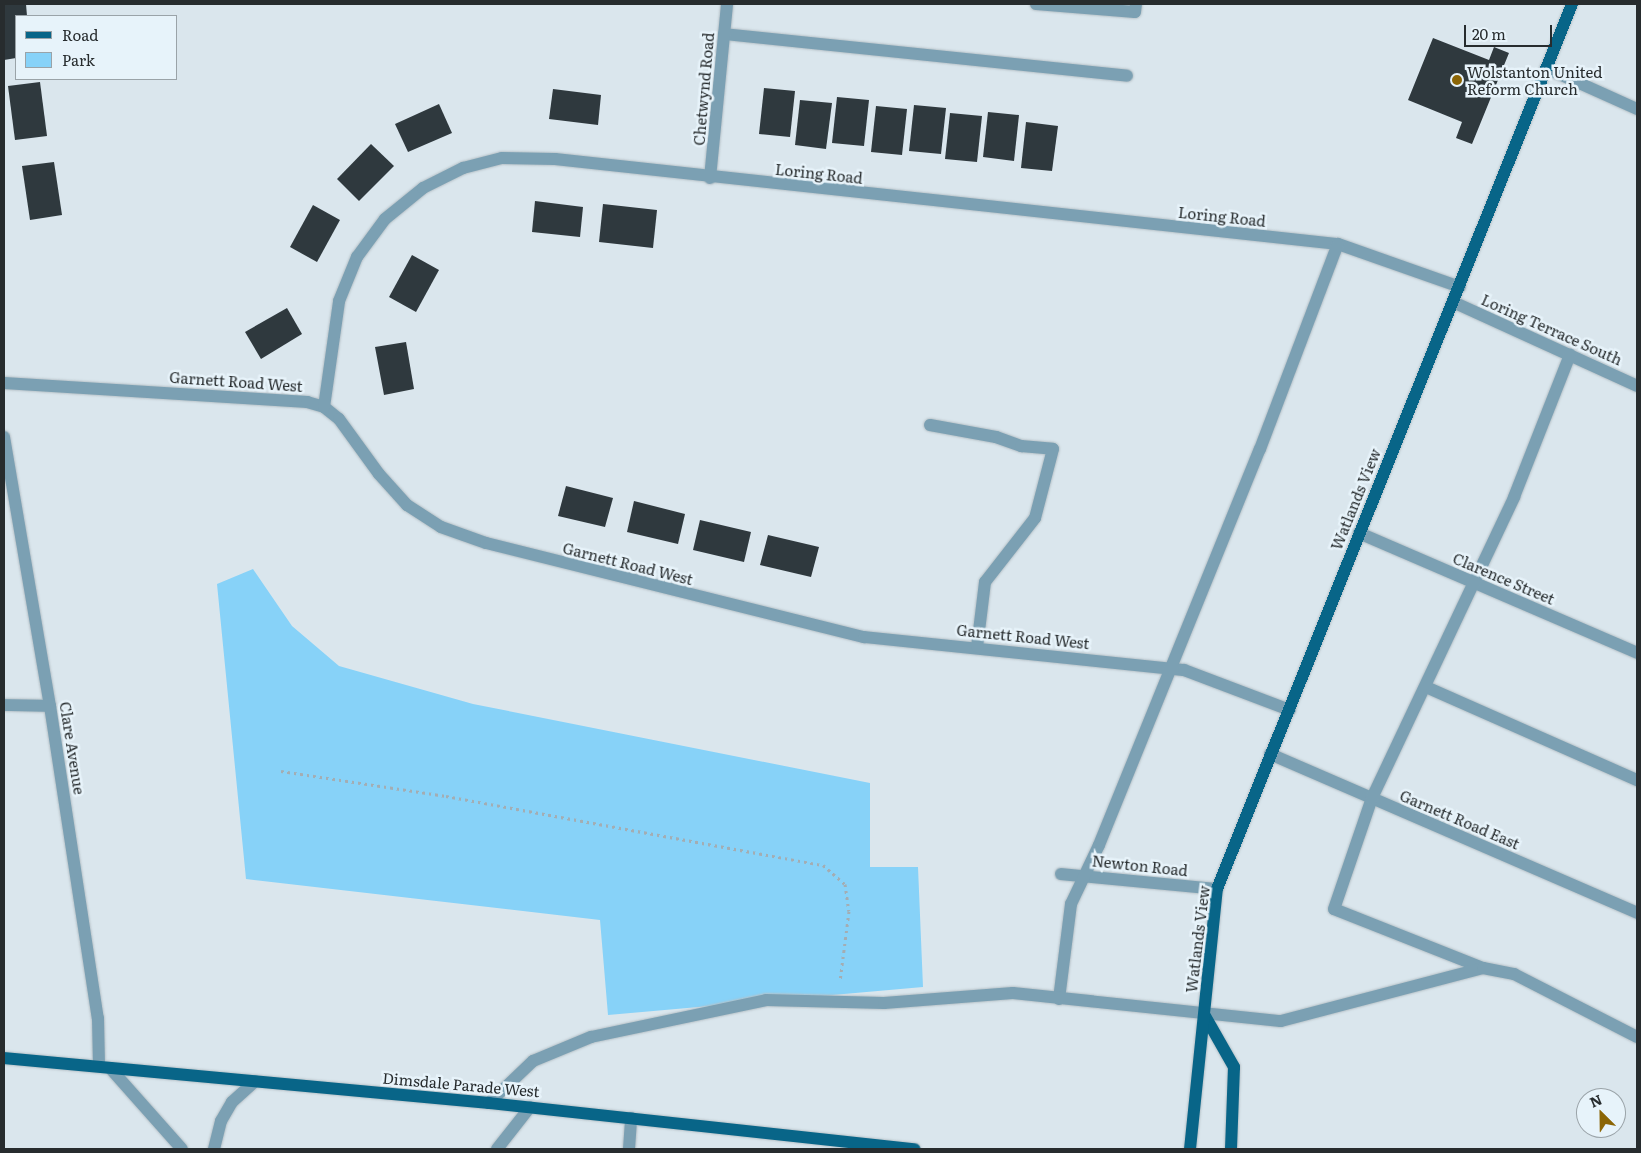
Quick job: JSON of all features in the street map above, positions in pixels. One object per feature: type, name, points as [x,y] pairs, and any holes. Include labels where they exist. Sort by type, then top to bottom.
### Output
[{"type":"main road","name":"Watlands View","points":[[1190,1149],[1217,889],[1359,533],[1548,69],[1572,4]]},
{"type":"main road","points":[[1204,1016],[1234,1067],[1231,1149]]},
{"type":"main road","name":"Dimsdale Parade West","points":[[4,1058],[530,1107],[887,1148],[915,1149]]},
{"type":"street","name":"Chetwynd Road","points":[[710,178],[727,4]]},
{"type":"street","points":[[1036,4],[1135,8]]},
{"type":"street","points":[[724,34],[1127,76]]},
{"type":"street","points":[[1548,69],[1637,109]]},
{"type":"street","name":"Loring Road","points":[[324,407],[339,301],[357,257],[385,219],[423,188],[463,168],[502,158],[555,160],[1338,244],[1460,288]]},
{"type":"street","points":[[1059,999],[1071,904],[1082,876],[1099,845],[1169,668],[1260,449],[1338,244]]},
{"type":"street","name":"Loring Terrace South","points":[[1453,302],[1637,386]]},
{"type":"street","points":[[1570,355],[1514,497],[1472,582],[1426,687],[1372,798],[1334,910],[1483,968],[1514,974],[1637,1036]]},
{"type":"street","name":"Garnett Road West","points":[[4,383],[307,402],[324,407],[338,419],[379,474],[407,505],[441,527],[486,543],[825,630],[864,638],[977,647],[1184,670],[1290,710]]},
{"type":"street","points":[[930,425],[996,437],[1021,446],[1053,448],[1035,518],[985,582],[977,647]]},
{"type":"street","name":"Clare Avenue","points":[[4,437],[50,706],[105,1067]]},
{"type":"street","name":"Clarence Street","points":[[1359,533],[1637,653]]},
{"type":"street","points":[[1426,687],[1637,780]]},
{"type":"street","points":[[4,705],[50,706]]},
{"type":"street","name":"Garnett Road East","points":[[1270,754],[1637,913]]},
{"type":"street","name":"Newton Road","points":[[1061,874],[1217,889]]},
{"type":"street","points":[[489,1103],[533,1061],[591,1037],[766,1000],[836,1004],[1014,993],[1204,1016],[1281,1022],[1483,968]]},
{"type":"street","points":[[105,1067],[182,1149]]},
{"type":"street","points":[[214,1149],[224,1114],[232,1102],[255,1082]]},
{"type":"street","points":[[497,1149],[530,1107]]},
{"type":"street","points":[[629,1149],[631,1118]]},
{"type":"path","points":[[281,771],[446,796],[823,865],[845,884],[849,911],[836,1004]]},
{"type":"green space","points":[[253,569],[292,626],[339,666],[473,704],[870,783],[870,867],[918,867],[923,987],[608,1015],[600,920],[246,879],[217,584]]},
{"type":"building","points":[[26,4],[27,15],[15,15],[15,58],[4,60],[4,5]]},
{"type":"building","name":"Wolstanton United Reform Church","points":[[1433,38],[1489,60],[1494,47],[1509,53],[1472,144],[1456,138],[1462,122],[1408,100]]},
{"type":"building","points":[[40,82],[47,136],[15,140],[8,86]]},
{"type":"building","points":[[764,88],[795,91],[790,137],[759,134]]},
{"type":"building","points":[[553,89],[601,95],[598,125],[549,119]]},
{"type":"building","points":[[837,97],[869,100],[864,146],[832,143]]},
{"type":"building","points":[[800,100],[832,103],[826,149],[795,145]]},
{"type":"building","points":[[439,104],[452,133],[408,152],[395,124]]},
{"type":"building","points":[[914,105],[946,108],[941,154],[909,151]]},
{"type":"building","points":[[876,106],[907,109],[902,155],[871,152]]},
{"type":"building","points":[[988,112],[1019,115],[1014,161],[983,157]]},
{"type":"building","points":[[950,113],[982,116],[977,162],[945,159]]},
{"type":"building","points":[[1026,122],[1058,126],[1052,171],[1021,168]]},
{"type":"building","points":[[371,144],[394,166],[359,201],[337,179]]},
{"type":"building","points":[[54,162],[62,215],[30,220],[22,166]]},
{"type":"building","points":[[535,201],[583,207],[580,237],[532,232]]},
{"type":"building","points":[[603,204],[657,210],[653,248],[599,242]]},
{"type":"building","points":[[313,205],[340,220],[317,262],[290,247]]},
{"type":"building","points":[[412,255],[439,270],[416,312],[389,297]]},
{"type":"building","points":[[287,308],[302,334],[261,359],[245,332]]},
{"type":"building","points":[[406,342],[414,389],[384,395],[375,347]]},
{"type":"building","points":[[566,486],[613,498],[605,527],[558,516]]},
{"type":"building","points":[[634,501],[685,514],[678,544],[627,532]]},
{"type":"building","points":[[700,520],[751,532],[744,562],[693,550]]},
{"type":"building","points":[[768,535],[819,547],[811,577],[760,565]]},
{"type":"place","name":"Wolstanton United Reform Church","points":[[1457,80]]}]
